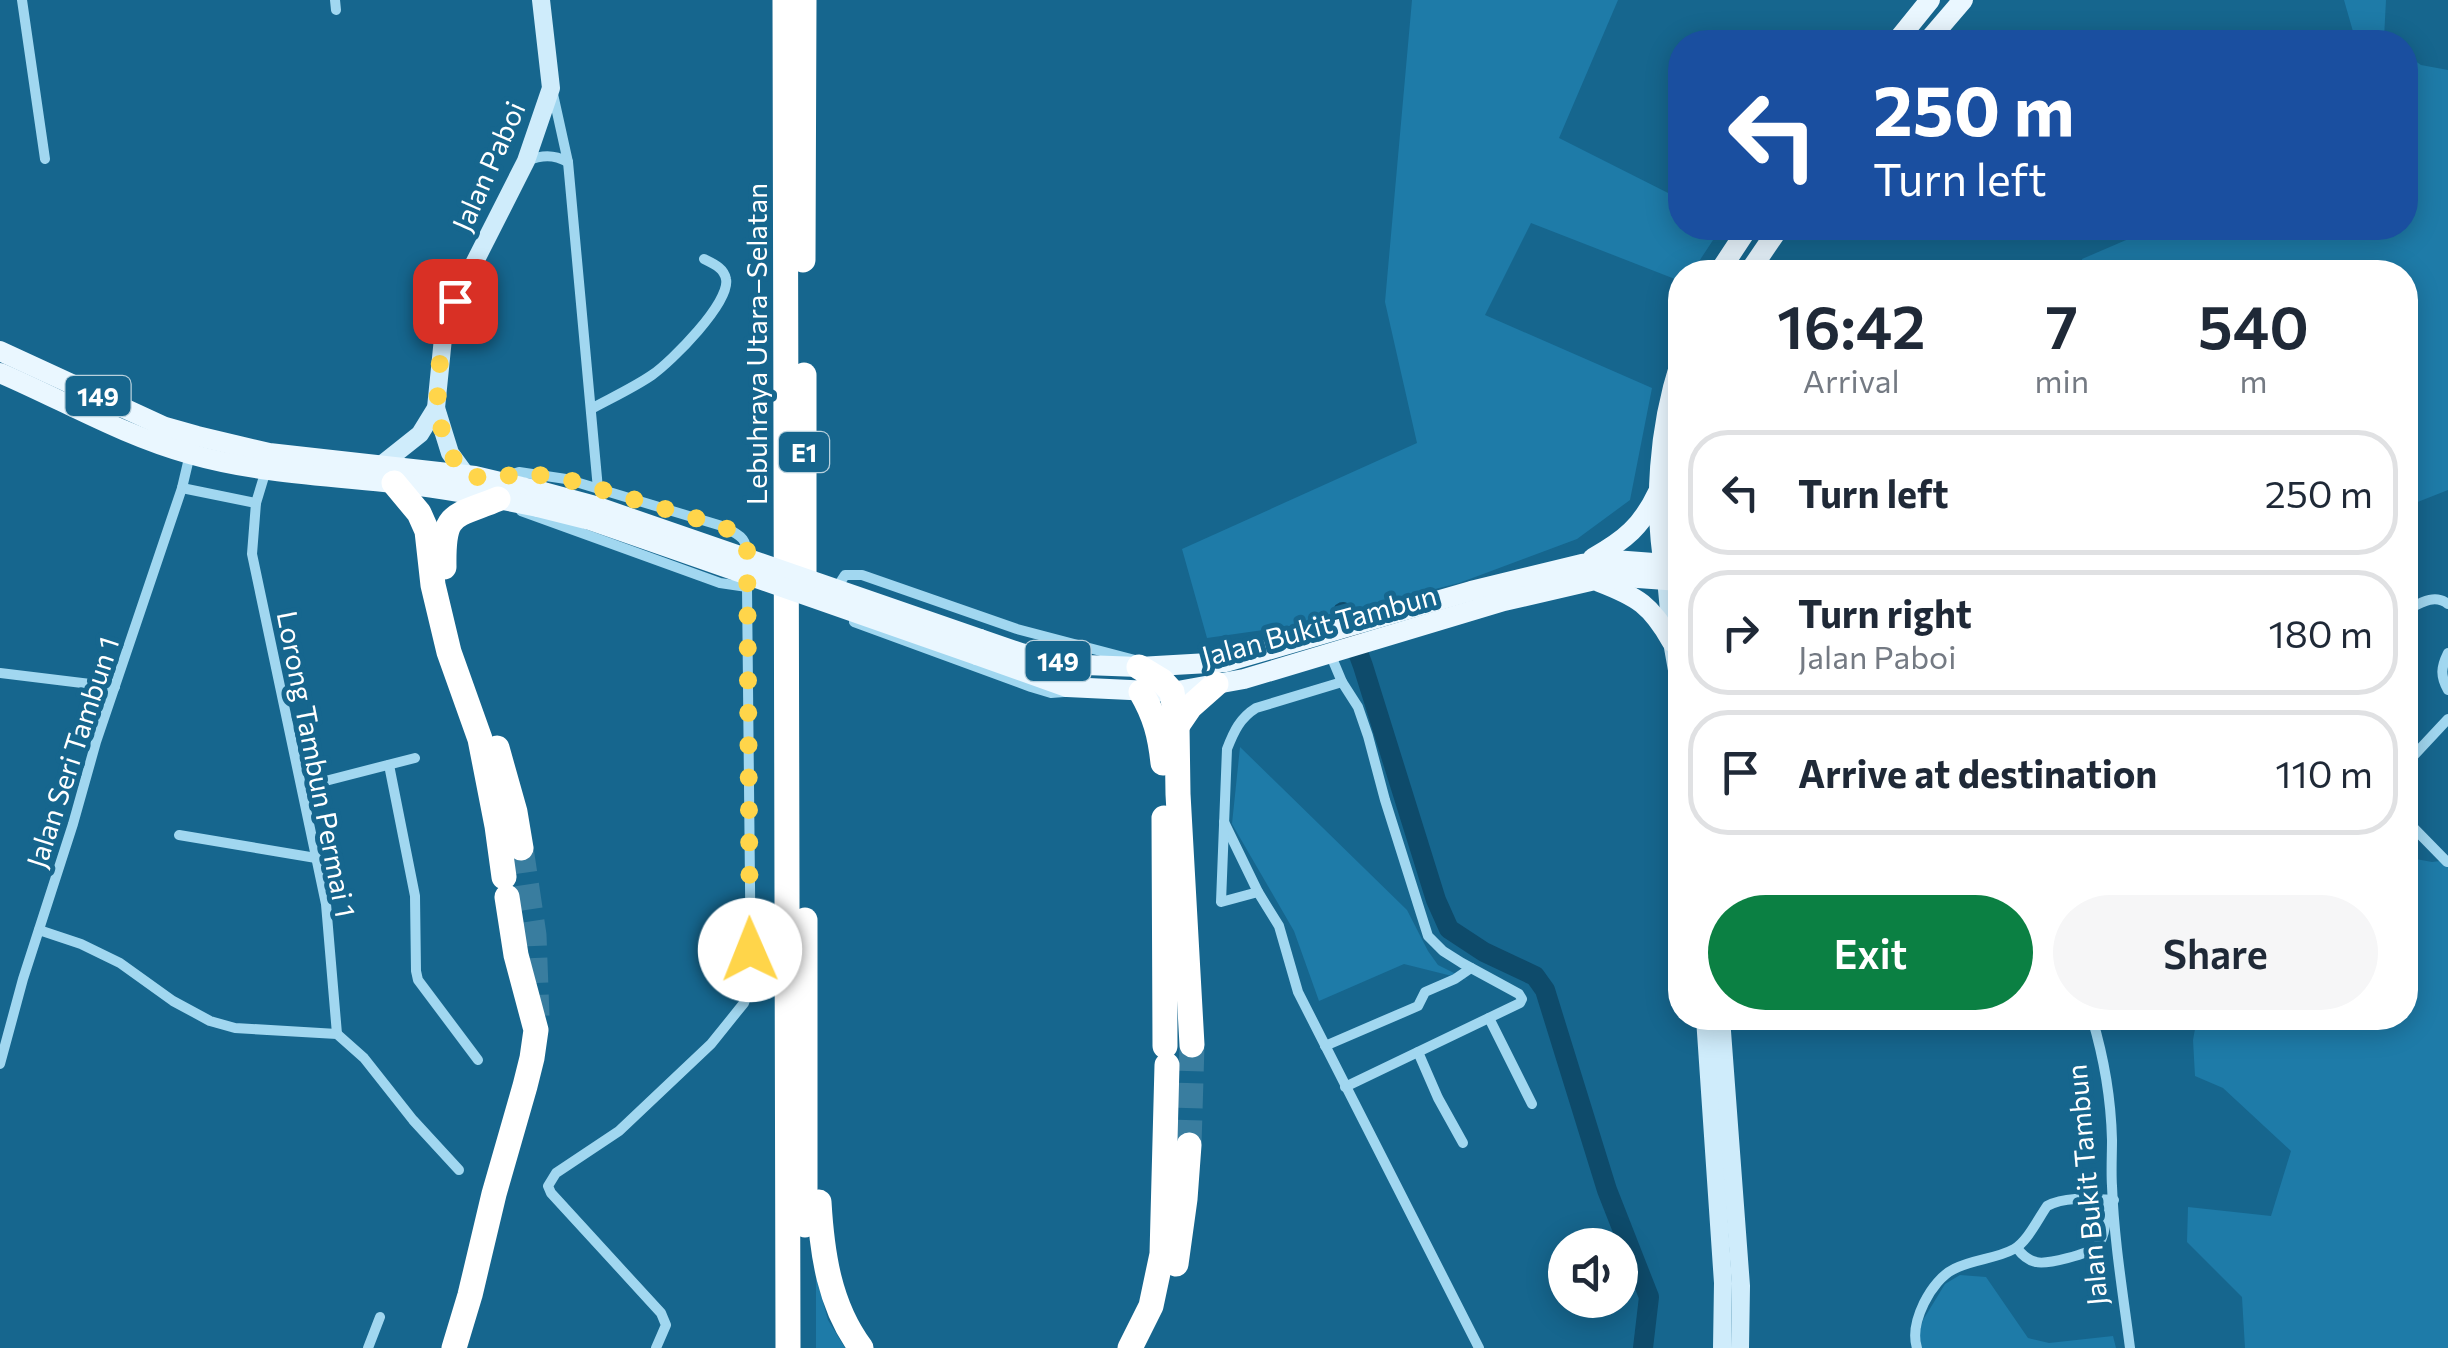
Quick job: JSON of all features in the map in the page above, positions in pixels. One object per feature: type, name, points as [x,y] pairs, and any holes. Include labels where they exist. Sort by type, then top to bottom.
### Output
[{"type":"highway","name":"Lebuhraya Utara–Selatan","points":[[785,0],[788,1348]]},
{"type":"highway","name":"Lebuhraya Utara–Selatan","points":[[804,0],[806,1348]]},
{"type":"highway","points":[[388,474],[419,512],[427,531],[433,585],[446,638],[483,755],[516,955],[536,1030],[525,1086],[454,1348]]},
{"type":"highway","points":[[497,489],[448,526],[444,534],[444,582],[504,771],[521,848]]},
{"type":"highway","points":[[1147,675],[1162,681],[1172,692],[1177,726],[1192,1044]]},
{"type":"highway","points":[[1130,1348],[1151,1306],[1162,1254],[1166,1056],[1164,779],[1160,734],[1147,675]]},
{"type":"highway","points":[[1177,726],[1190,707],[1216,684]]},
{"type":"highway","points":[[806,1082],[828,1279],[845,1325],[861,1348]]},
{"type":"highway","points":[[1146,1348],[1172,1284],[1186,1199],[1188,1144]]},
{"type":"highway","points":[[440,1348],[457,1289],[494,1194]]},
{"type":"highway","points":[[777,1348],[789,1279]]},
{"type":"main road","points":[[1906,30],[1930,0]]},
{"type":"main road","points":[[1938,30],[1962,0]]},
{"type":"main road","name":"Jalan Bukit Tambun","points":[[0,351],[164,427],[269,453],[497,489],[540,500],[590,520],[978,647],[1055,684],[1100,690],[1147,675],[1333,643]]},
{"type":"main road","name":"Jalan Bukit Tambun","points":[[0,373],[126,430],[190,454],[266,470],[466,475],[497,489]]},
{"type":"main road","points":[[1668,411],[1660,488],[1660,525],[1668,546]]},
{"type":"main road","points":[[1660,488],[1637,527],[1589,572],[1646,604],[1668,635]]},
{"type":"main road","name":"Jalan Bukit Tambun","points":[[1172,692],[1244,678],[1368,632],[1504,601],[1589,572],[1624,577],[1668,569]]},
{"type":"main road","name":"Jalan Bukit Tambun","points":[[978,647],[1147,675]]},
{"type":"street","points":[[22,0],[45,159]]},
{"type":"street","name":"Jalan Paboi","points":[[466,475],[450,453],[436,408],[443,338],[455,301],[526,161],[551,88],[541,0]]},
{"type":"street","points":[[551,88],[568,162],[598,489]]},
{"type":"street","points":[[526,161],[551,155],[568,162]]},
{"type":"street","points":[[591,409],[651,376],[720,302],[726,276],[719,266],[704,259]]},
{"type":"street","points":[[388,474],[436,408]]},
{"type":"street","name":"Jalan Seri Tambun 1","points":[[0,1064],[114,687],[190,454]]},
{"type":"street","name":"Lorong Tambun Permai 1","points":[[266,470],[256,503],[252,554],[326,904],[337,1034]]},
{"type":"street","points":[[656,1348],[666,1325],[662,1313],[548,1186],[556,1172],[619,1131],[711,1044],[748,995],[751,984],[747,544],[722,526],[566,479],[519,472],[497,489],[532,516],[720,584],[747,587]]},
{"type":"street","points":[[182,488],[256,503]]},
{"type":"street","points":[[1100,690],[1043,691],[844,619],[831,602],[835,588],[845,575],[862,576],[1147,675]]},
{"type":"street","points":[[2418,605],[2430,599],[2448,604]]},
{"type":"street","points":[[1333,643],[1342,682],[1358,707],[1368,736],[1428,936],[1444,951],[1522,998],[1520,1003],[1345,1087]]},
{"type":"street","points":[[2448,653],[2441,674],[2448,690]]},
{"type":"street","points":[[0,673],[114,687]]},
{"type":"street","points":[[1258,892],[1221,902],[1228,749],[1233,733],[1244,716],[1256,708],[1342,682]]},
{"type":"street","points":[[2418,751],[2448,719]]},
{"type":"street","points":[[302,787],[414,758]]},
{"type":"street","points":[[389,765],[415,896],[418,980],[478,1060]]},
{"type":"street","points":[[1224,822],[1279,926],[1298,992],[1479,1348]]},
{"type":"street","points":[[2418,832],[2447,862]]},
{"type":"street","points":[[178,835],[316,858]]},
{"type":"street","points":[[39,930],[120,963],[173,1002],[210,1021],[235,1028],[337,1034],[364,1058],[459,1170]]},
{"type":"street","points":[[1325,1046],[1418,1006],[1425,992],[1471,968]]},
{"type":"street","points":[[1489,1018],[1532,1104]]},
{"type":"street","points":[[1706,1030],[1723,1283],[1722,1348]]},
{"type":"street","points":[[1723,1030],[1740,1286],[1740,1348]]},
{"type":"street","name":"Jalan Bukit Tambun","points":[[2096,1030],[2108,1089],[2110,1200],[2130,1348]]},
{"type":"street","points":[[1418,1052],[1462,1143]]},
{"type":"street","points":[[1916,1348],[1913,1337],[1917,1316],[1942,1277],[1952,1269],[2017,1248],[2053,1203],[2110,1200],[2100,1241],[2093,1250],[2040,1264],[2031,1262],[2017,1248]]},
{"type":"street","points":[[368,1348],[380,1317]]},
{"type":"shaded area","points":[[1412,0],[1618,0],[1559,138],[1668,193],[1668,240],[1713,240],[1700,260],[1668,260],[1668,276],[1531,223],[1485,315],[1652,388],[1630,500],[1577,539],[1459,583],[1319,622],[1207,638],[1182,549],[1417,443],[1385,302]]},
{"type":"shaded area","points":[[2344,0],[2386,0],[2384,30],[2353,30]]},
{"type":"shaded area","points":[[2418,63],[2448,70],[2448,490],[2418,502],[2418,260],[2082,259],[2126,240],[2418,240]]},
{"type":"shaded area","points":[[1240,747],[1407,910],[1438,965],[1468,980],[1404,964],[1319,1001],[1294,931],[1232,824]]},
{"type":"shaded area","points":[[2418,859],[2448,860],[2448,1348],[2245,1348],[2242,1297],[2187,1242],[2188,1207],[2271,1216],[2291,1151],[2223,1088],[2195,1076],[2195,1030],[2418,1030]]},
{"type":"shaded area","points":[[1960,1275],[1986,1277],[2028,1338],[2049,1343],[2113,1336],[2116,1348],[1922,1348],[1919,1334],[1923,1320],[1945,1284]]},
{"type":"shaded area","points":[[816,1277],[828,1320],[845,1348],[816,1348]]},
{"type":"waterway","points":[[1343,612],[1436,900],[1449,929],[1484,952],[1535,976],[1545,990],[1607,1190],[1649,1297],[1643,1348]]},
{"type":"tunnel","points":[[521,848],[534,935],[537,1016]]},
{"type":"tunnel","points":[[1189,1145],[1192,1045]]},
{"type":"route","points":[[455,301],[443,338],[436,408],[450,453],[466,475],[495,480],[519,472],[566,479],[722,526],[747,544],[750,950]]}]
